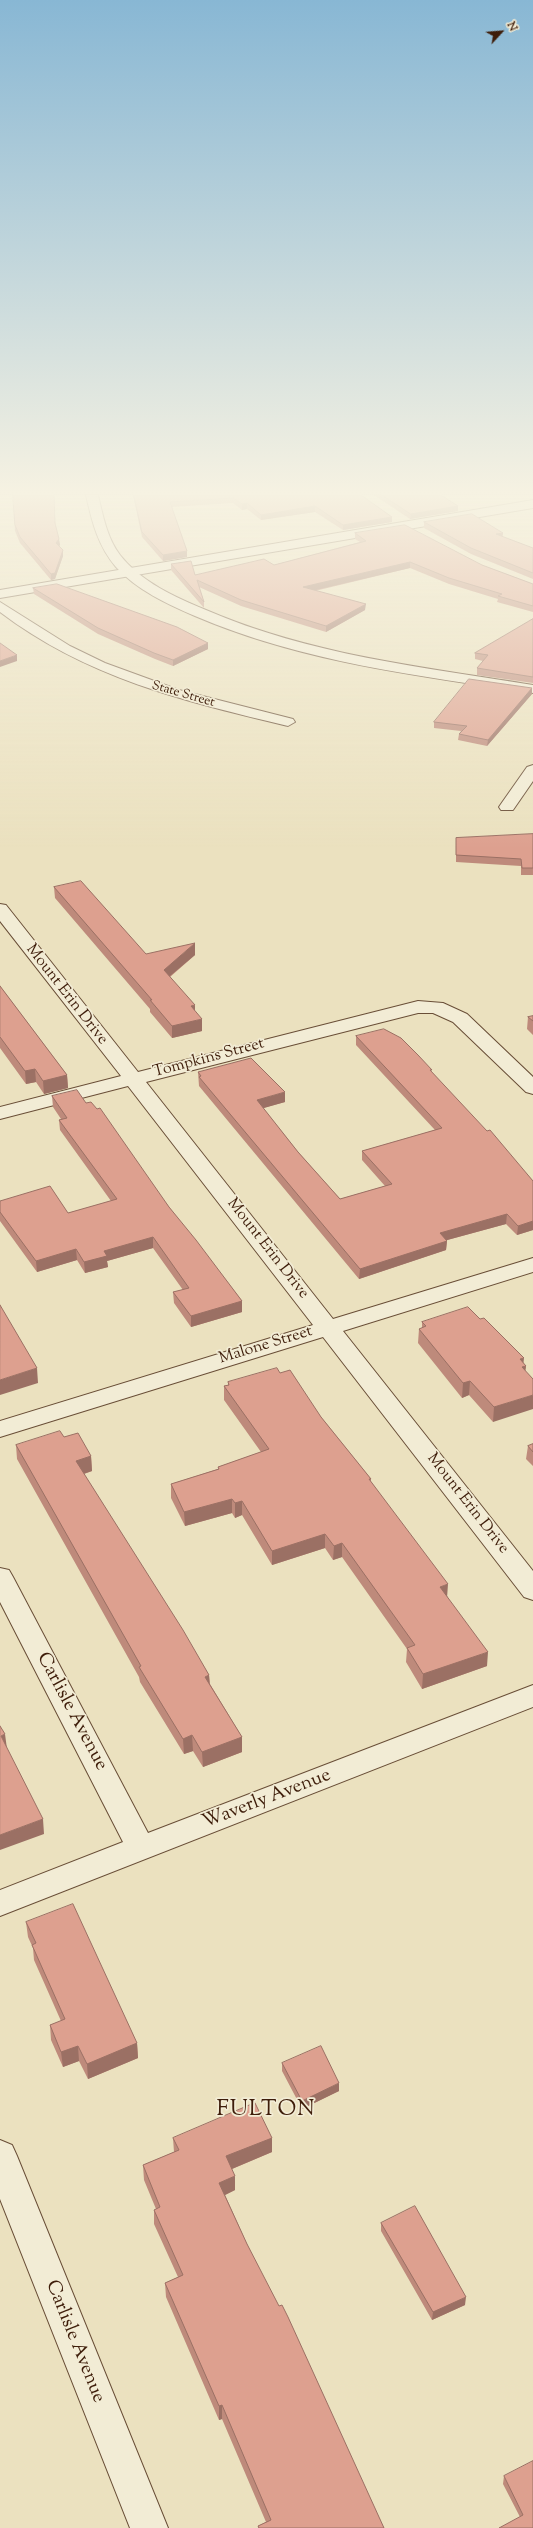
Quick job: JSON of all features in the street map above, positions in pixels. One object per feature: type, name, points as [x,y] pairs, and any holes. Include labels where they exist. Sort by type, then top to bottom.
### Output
[{"type":"street","name":"State Street","points":[[9,613],[43,638],[115,673],[207,702],[288,722]]},
{"type":"street","points":[[199,613],[237,629],[277,642],[356,661],[533,689]]},
{"type":"street","points":[[506,807],[533,770]]},
{"type":"street","name":"Mount Erin Drive","points":[[0,909],[131,1079],[328,1327],[533,1590]]},
{"type":"street","name":"Tompkins Street","points":[[0,1113],[418,1007],[436,1008],[460,1018],[533,1088]]},
{"type":"street","name":"Malone Street","points":[[0,1429],[533,1265]]},
{"type":"street","name":"Carlisle Avenue","points":[[0,1577],[141,1848]]},
{"type":"street","name":"Waverly Avenue","points":[[0,1902],[533,1696]]},
{"type":"street","name":"Carlisle Avenue","points":[[0,2156],[149,2528]]},
{"type":"building","points":[[74,613],[138,613],[177,627],[208,643],[173,660],[98,628]]},
{"type":"building","points":[[283,613],[350,613],[326,626]]},
{"type":"building","points":[[533,619],[533,677],[477,668],[488,655],[475,653]]},
{"type":"building","points":[[0,643],[17,655],[0,661]]},
{"type":"building","points":[[469,679],[532,688],[488,740],[459,734],[467,726],[434,722]]},
{"type":"building","points":[[533,834],[533,868],[522,868],[521,859],[456,855],[456,838]]},
{"type":"building","points":[[81,881],[146,954],[195,943],[164,970],[195,1005],[191,1006],[202,1019],[172,1026],[150,1000],[152,1000],[54,887]]},
{"type":"building","points":[[0,986],[67,1075],[43,1081],[35,1069],[25,1071],[0,1037]]},
{"type":"building","points":[[533,1016],[533,1021],[528,1017]]},
{"type":"building","points":[[384,1029],[401,1038],[418,1055],[487,1131],[490,1130],[533,1181],[533,1221],[518,1226],[507,1214],[440,1233],[447,1241],[360,1269],[199,1077],[201,1076],[198,1072],[251,1058],[285,1092],[257,1100],[298,1152],[340,1199],[392,1184],[362,1151],[442,1128],[356,1036]]},
{"type":"building","points":[[77,1090],[86,1103],[91,1102],[97,1109],[100,1108],[169,1207],[242,1301],[191,1316],[173,1292],[189,1288],[153,1237],[104,1251],[107,1256],[84,1262],[76,1249],[36,1261],[0,1212],[0,1201],[50,1186],[68,1213],[117,1199],[59,1120],[67,1118],[52,1096]]},
{"type":"building","points":[[0,1305],[37,1368],[0,1380]]},
{"type":"building","points":[[468,1307],[480,1319],[484,1318],[524,1358],[520,1359],[526,1366],[522,1367],[533,1379],[533,1395],[494,1407],[470,1381],[463,1383],[419,1329],[426,1326],[422,1322]]},
{"type":"building","points":[[277,1368],[280,1373],[290,1370],[321,1417],[371,1479],[369,1479],[448,1584],[440,1587],[488,1652],[423,1674],[407,1648],[415,1645],[342,1543],[334,1546],[325,1534],[272,1551],[242,1501],[235,1503],[232,1499],[184,1512],[171,1484],[219,1469],[218,1467],[269,1449],[224,1386],[229,1385],[228,1382]]},
{"type":"building","points":[[60,1431],[64,1437],[78,1433],[91,1456],[76,1461],[183,1630],[209,1675],[205,1677],[242,1737],[202,1752],[192,1735],[183,1739],[139,1667],[141,1666],[16,1445]]},
{"type":"building","points":[[533,1444],[533,1452],[528,1446]]},
{"type":"building","points":[[0,1726],[5,1734],[1,1736],[43,1819],[0,1835]]},
{"type":"building","points":[[73,1904],[137,2043],[87,2064],[78,2046],[61,2052],[50,2025],[65,2019],[32,1945],[36,1943],[26,1922]]},
{"type":"building","points":[[321,2046],[339,2083],[302,2101],[282,2063]]},
{"type":"building","points":[[255,2103],[272,2138],[226,2156],[235,2176],[219,2183],[247,2244],[279,2306],[282,2305],[288,2317],[384,2528],[259,2528],[258,2526],[271,2520],[222,2405],[219,2406],[165,2283],[183,2275],[154,2210],[160,2207],[143,2165],[179,2150],[173,2138]]},
{"type":"building","points":[[415,2206],[466,2297],[433,2312],[381,2223]]},
{"type":"building","points":[[533,2461],[533,2528],[499,2528],[523,2515],[504,2476]]},
{"type":"district","name":"FULTON","points":[[266,2111]]}]
